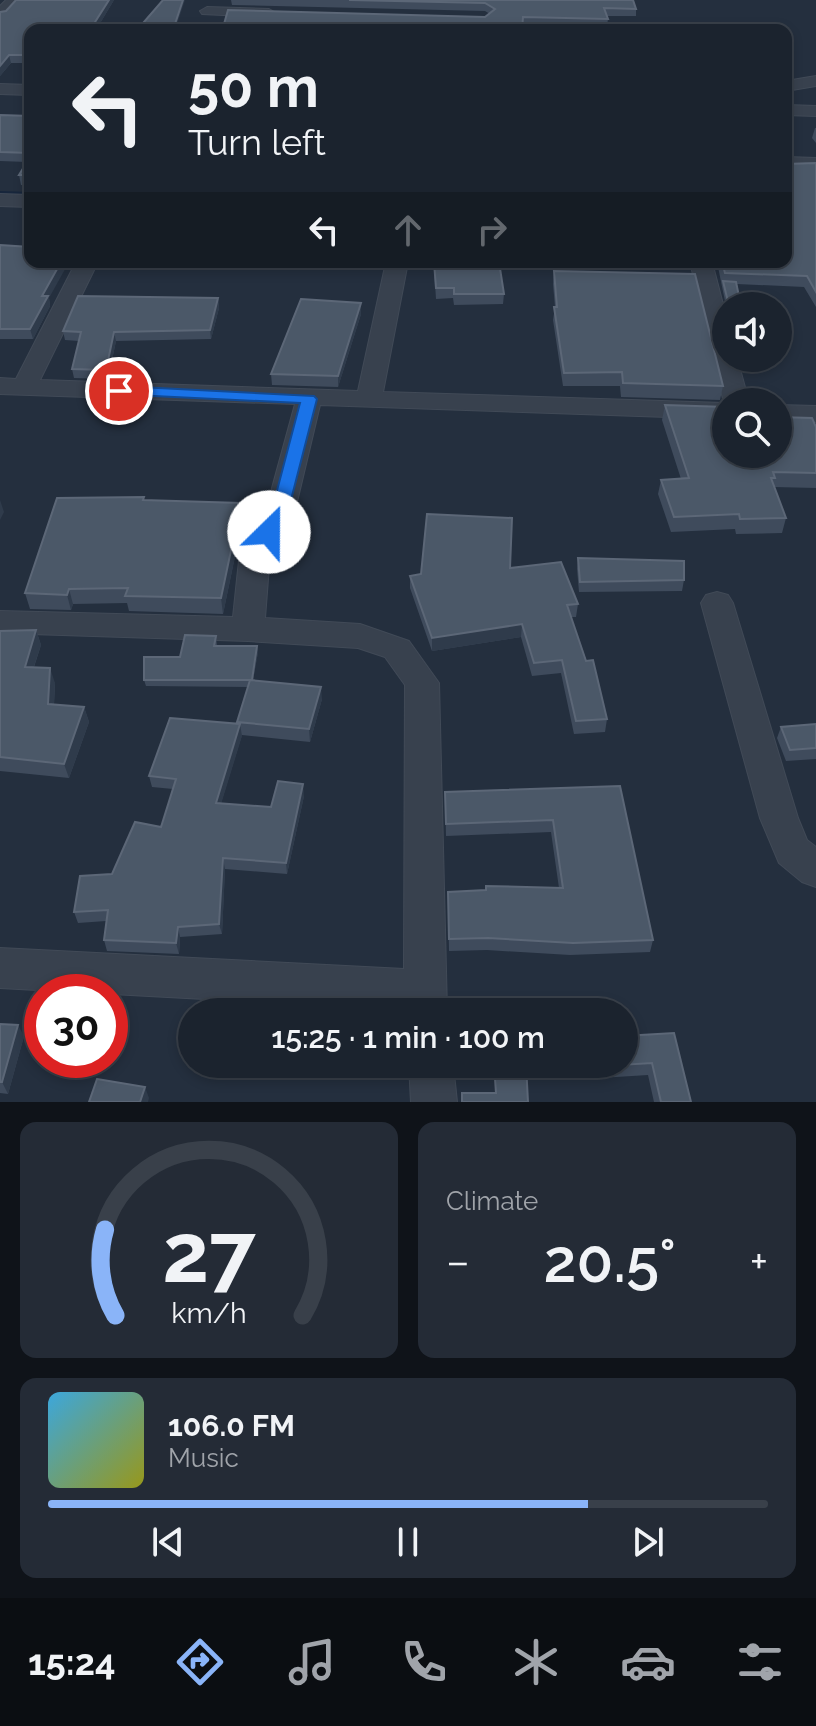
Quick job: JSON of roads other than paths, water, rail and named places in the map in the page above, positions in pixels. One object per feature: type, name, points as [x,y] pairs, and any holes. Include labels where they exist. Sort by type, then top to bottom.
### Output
[{"type":"street","points":[[207,11],[284,13]]},
{"type":"street","points":[[792,85],[816,81]]},
{"type":"street","points":[[0,89],[24,90]]},
{"type":"street","points":[[792,110],[816,111]]},
{"type":"street","points":[[792,163],[816,164]]},
{"type":"street","points":[[0,200],[24,201]]},
{"type":"street","points":[[83,268],[12,387],[712,411]]},
{"type":"street","points":[[369,399],[396,268]]},
{"type":"street","points":[[702,268],[732,388]]},
{"type":"street","points":[[248,629],[255,551],[277,523],[309,399]]},
{"type":"street","points":[[792,413],[816,414]]},
{"type":"street","points":[[717,603],[779,818],[793,851],[816,870]]},
{"type":"street","points":[[0,622],[248,629],[360,636],[397,649],[422,683],[424,998]]},
{"type":"street","points":[[0,968],[385,998]]},
{"type":"street","points":[[432,1078],[434,1102]]},
{"type":"waterway","points":[[0,194],[24,195]]}]
